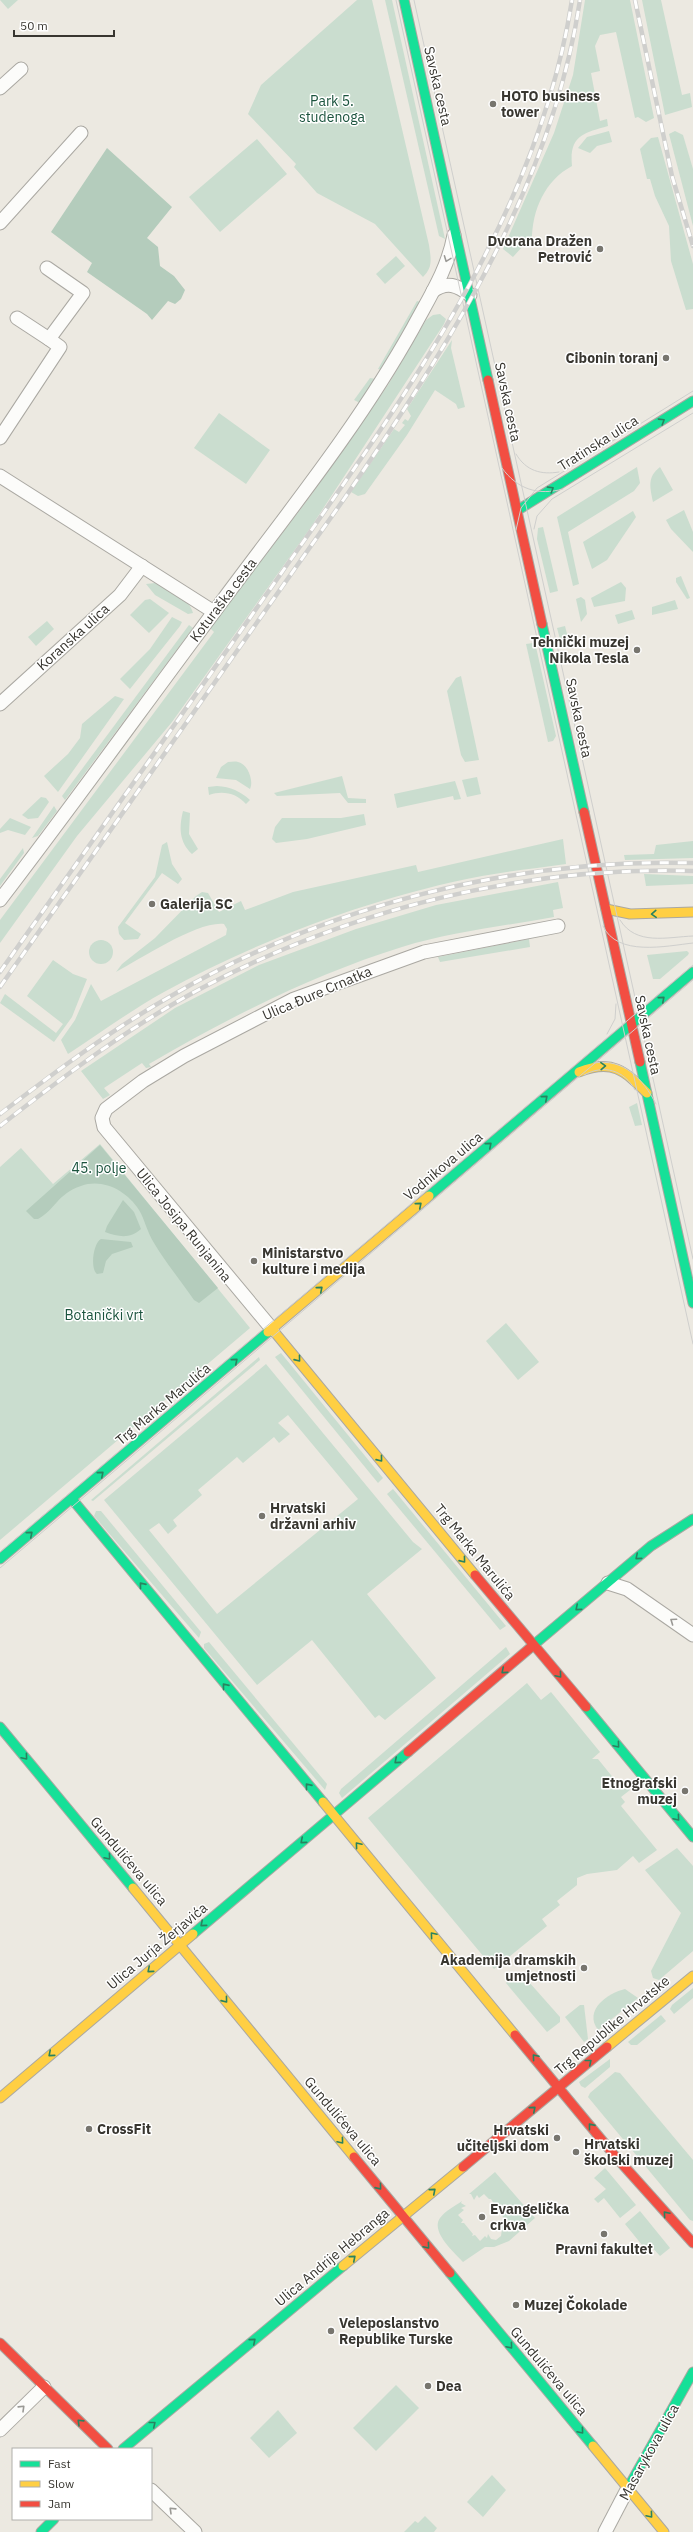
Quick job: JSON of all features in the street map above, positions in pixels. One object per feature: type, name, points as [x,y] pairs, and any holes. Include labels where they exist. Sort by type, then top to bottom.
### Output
[{"type":"street","name":"Savska cesta","points":[[404,0],[693,1303]]},
{"type":"street","points":[[0,88],[21,69]]},
{"type":"street","points":[[0,223],[80,133]]},
{"type":"street","name":"Koturaška cesta","points":[[0,900],[360,414],[391,368],[433,291],[449,256],[455,226]]},
{"type":"street","points":[[47,268],[83,293],[50,339]]},
{"type":"street","points":[[433,291],[448,284],[461,289],[470,295]]},
{"type":"street","points":[[0,438],[60,347],[17,318]]},
{"type":"street","name":"Tratinska ulica","points":[[518,510],[693,401]]},
{"type":"street","points":[[0,476],[214,612]]},
{"type":"street","name":"Koranska ulica","points":[[0,704],[120,595],[142,566]]},
{"type":"street","points":[[606,909],[635,914],[693,912]]},
{"type":"street","name":"Ulica Đure Crnatka","points":[[102,1118],[113,1103],[143,1081],[184,1056],[294,999],[424,952],[558,926]]},
{"type":"street","name":"Vodnikova ulica","points":[[272,1329],[693,972]]},
{"type":"street","points":[[567,1079],[589,1068],[607,1065],[622,1070],[647,1093]]},
{"type":"street","name":"Ulica Josipa Runjanina","points":[[102,1118],[104,1127],[111,1136],[272,1329]]},
{"type":"street","name":"Trg Marka Marulića","points":[[0,1559],[272,1329],[693,1836]]},
{"type":"street","points":[[72,1499],[333,1816],[560,2087]]},
{"type":"street","name":"Ulica Jurja Žerjavića","points":[[0,2098],[608,1583],[692,1515]]},
{"type":"street","points":[[608,1583],[627,1589],[693,1635]]},
{"type":"street","name":"Gundulićeva ulica","points":[[0,1727],[664,2532]]},
{"type":"street","name":"Trg Republike Hrvatske","points":[[693,1976],[560,2087],[615,2156],[693,2243]]},
{"type":"street","name":"Ulica Andrije Hebranga","points":[[124,2448],[402,2216],[560,2087]]},
{"type":"street","points":[[0,2343],[107,2448]]},
{"type":"street","name":"Masarykova ulica","points":[[605,2532],[693,2372]]},
{"type":"street","points":[[0,2430],[44,2387]]},
{"type":"street","points":[[152,2491],[195,2532]]},
{"type":"street","points":[[41,2532],[53,2520]]},
{"type":"green space","points":[[0,0],[18,0],[8,9]]},
{"type":"green space","name":"Park 5. studenoga","points":[[357,0],[372,0],[429,245],[431,259],[430,266],[423,277],[375,224],[317,193],[294,167],[296,164],[248,114],[261,85]]},
{"type":"green space","points":[[385,0],[392,0],[445,239],[439,236]]},
{"type":"green space","points":[[585,0],[630,0],[654,118],[646,122],[638,117],[635,118],[616,32],[600,35],[595,46],[600,71],[591,73],[600,121],[607,119],[608,126],[591,131],[580,137],[575,142],[572,156],[572,166],[562,172],[554,180],[541,199],[534,220],[532,244],[522,247],[513,257],[503,249],[554,133],[573,75]]},
{"type":"green space","points":[[642,0],[661,0],[682,95],[690,93],[692,107],[665,115]]},
{"type":"green space","points":[[609,131],[612,142],[597,146],[590,153],[578,148],[587,137]]},
{"type":"green space","points":[[675,131],[683,135],[693,169],[693,226],[669,134]]},
{"type":"green space","points":[[658,137],[693,264],[693,309],[686,310],[671,261],[669,226],[655,196],[650,179],[647,179],[640,149],[651,138]]},
{"type":"green space","points":[[257,139],[287,174],[220,232],[189,197]]},
{"type":"green space","points":[[107,148],[172,207],[147,238],[158,247],[160,266],[174,276],[185,290],[181,299],[175,304],[168,301],[152,320],[147,314],[87,272],[92,263],[51,232]]},
{"type":"green space","points":[[396,256],[405,266],[385,284],[376,274]]},
{"type":"green space","points":[[417,301],[421,302],[382,370],[378,369]]},
{"type":"green space","points":[[440,314],[446,319],[444,324],[311,527],[172,722],[77,836],[0,943],[0,920],[214,632],[210,628],[312,494],[388,385],[426,320],[433,315]]},
{"type":"green space","points":[[452,340],[451,348],[465,407],[458,409],[456,404],[435,390],[407,435],[365,494],[358,496],[351,492],[394,429],[399,432],[405,425],[402,423],[405,419],[408,421],[411,416],[407,409]]},
{"type":"green space","points":[[370,378],[376,379],[360,403],[354,400]]},
{"type":"green space","points":[[219,413],[270,450],[246,484],[194,448]]},
{"type":"green space","points":[[637,467],[640,483],[634,491],[568,532],[579,584],[573,586],[557,517]]},
{"type":"green space","points":[[660,467],[673,490],[653,502],[650,483],[653,475]]},
{"type":"green space","points":[[684,510],[693,532],[693,552],[671,529],[666,520]]},
{"type":"green space","points":[[633,511],[636,517],[607,560],[592,569],[583,542]]},
{"type":"green space","points":[[543,527],[558,591],[550,593],[537,539],[538,528]]},
{"type":"green space","points":[[681,576],[690,598],[687,599],[676,582],[676,578]]},
{"type":"green space","points":[[621,582],[626,588],[625,601],[594,607],[591,598]]},
{"type":"green space","points":[[155,583],[183,598],[191,607],[193,613],[188,614],[155,595],[146,584]]},
{"type":"green space","points":[[581,597],[585,600],[587,614],[581,622],[576,599]]},
{"type":"green space","points":[[150,599],[169,613],[149,633],[130,615],[145,600]]},
{"type":"green space","points":[[675,600],[678,609],[652,615],[652,607]]},
{"type":"green space","points":[[632,610],[635,619],[618,624],[615,615]]},
{"type":"green space","points":[[172,617],[182,622],[180,626],[130,689],[120,679],[150,649]]},
{"type":"green space","points":[[47,621],[54,629],[36,646],[28,637]]},
{"type":"green space","points":[[189,625],[193,628],[65,800],[62,796]]},
{"type":"green space","points":[[565,626],[568,638],[561,643],[557,628]]},
{"type":"green space","points":[[533,643],[536,647],[556,736],[553,741],[548,742],[526,644]]},
{"type":"green space","points":[[461,676],[479,760],[465,762],[461,755],[447,691],[456,678]]},
{"type":"green space","points":[[115,696],[124,699],[58,792],[44,776],[68,754],[80,738],[82,724]]},
{"type":"green space","points":[[228,762],[242,763],[245,766],[251,777],[250,789],[236,780],[216,778],[221,767]]},
{"type":"green space","points":[[342,776],[348,798],[366,799],[366,803],[348,803],[340,793],[277,796],[274,793]]},
{"type":"green space","points":[[477,777],[481,794],[467,797],[462,780]]},
{"type":"green space","points":[[455,781],[461,799],[454,800],[453,796],[397,808],[394,794]]},
{"type":"green space","points":[[217,786],[235,790],[250,800],[246,804],[234,795],[219,793],[209,795],[208,787]]},
{"type":"green space","points":[[41,797],[46,798],[49,802],[38,818],[28,819],[22,815]]},
{"type":"green space","points":[[54,806],[57,811],[38,836],[32,838]]},
{"type":"green space","points":[[183,811],[190,813],[189,834],[198,849],[192,854],[182,839],[181,823]]},
{"type":"green space","points":[[364,814],[366,825],[307,839],[276,843],[272,839],[275,827],[282,818],[341,818]]},
{"type":"green space","points":[[10,818],[31,827],[25,835],[8,830],[0,833],[0,829]]},
{"type":"green space","points":[[563,839],[566,864],[492,874],[442,885],[401,895],[318,922],[238,955],[164,992],[127,1014],[68,1054],[61,1040],[75,1020],[91,984],[101,1001],[226,935],[227,929],[224,924],[199,928],[169,942],[116,972],[122,964],[155,938],[196,896],[202,892],[208,893],[219,912],[241,901],[245,910],[293,892],[416,865],[418,872]]},
{"type":"green space","points":[[693,841],[693,858],[625,860],[624,855],[654,854],[656,845]]},
{"type":"green space","points":[[167,842],[172,864],[182,879],[178,884],[162,873],[125,923],[141,934],[138,939],[124,940],[119,934],[118,927],[155,877],[162,845]]},
{"type":"green space","points":[[23,848],[24,853],[0,886],[0,879]]},
{"type":"green space","points":[[644,874],[693,876],[693,884],[646,886]]},
{"type":"green space","points":[[558,882],[563,908],[553,910],[554,917],[458,933],[402,947],[336,970],[272,998],[210,1030],[149,1064],[151,1067],[146,1068],[142,1063],[104,1088],[110,1095],[103,1099],[81,1071],[175,1008],[259,965],[356,929],[436,905]]},
{"type":"green space","points":[[529,939],[530,947],[440,962],[438,957]]},
{"type":"green space","points":[[101,940],[109,944],[113,952],[109,960],[101,964],[93,960],[89,952],[93,944]]},
{"type":"green space","points":[[687,951],[689,953],[688,955],[660,979],[653,979],[647,955]]},
{"type":"green space","points":[[53,960],[73,974],[87,979],[72,1017],[54,1042],[0,1003],[5,994],[56,1033],[63,1024],[27,996]]},
{"type":"green space","points":[[637,1103],[642,1125],[635,1126],[629,1107]]},
{"type":"green space","name":"Botanički vrt","points":[[100,1144],[250,1328],[0,1540],[0,1167],[21,1148],[53,1184]]},
{"type":"green space","name":"45. polje","points":[[100,1145],[218,1288],[199,1303],[194,1300],[159,1250],[134,1203],[114,1188],[106,1185],[89,1184],[73,1189],[38,1219],[34,1219],[26,1211]]},
{"type":"green space","points":[[123,1200],[134,1212],[141,1229],[128,1236],[115,1235],[105,1232],[107,1226]]},
{"type":"green space","points":[[101,1239],[131,1242],[133,1247],[112,1254],[106,1261],[103,1273],[97,1274],[94,1267],[93,1256],[96,1245]]},
{"type":"green space","points":[[506,1323],[539,1362],[518,1380],[486,1341]]},
{"type":"green space","points":[[281,1353],[383,1478],[378,1483],[275,1357]]},
{"type":"green space","points":[[259,1357],[260,1360],[93,1501],[91,1500]]},
{"type":"green space","points":[[266,1364],[413,1542],[422,1549],[367,1594],[436,1678],[385,1720],[379,1715],[375,1718],[312,1640],[257,1685],[104,1500]],"holes":[[[288,1415],[358,1499],[217,1614],[149,1530],[159,1523],[168,1534],[177,1526],[173,1520],[202,1495],[198,1490],[237,1457],[243,1463],[274,1437],[279,1443],[290,1434],[278,1423]]]},
{"type":"green space","points":[[393,1489],[506,1626],[500,1630],[387,1494]]},
{"type":"green space","points":[[96,1511],[101,1511],[201,1632],[199,1638],[94,1516]]},
{"type":"green space","points":[[209,1642],[327,1784],[325,1790],[204,1648],[204,1644]]},
{"type":"green space","points":[[506,1647],[510,1654],[342,1798],[339,1793],[341,1789]]},
{"type":"green space","points":[[527,1683],[541,1700],[551,1692],[600,1752],[592,1759],[598,1759],[619,1785],[623,1782],[630,1790],[621,1797],[625,1802],[621,1806],[657,1850],[639,1863],[633,1856],[617,1870],[587,1874],[577,1878],[577,1885],[557,1901],[560,1905],[542,1919],[547,1926],[494,1969],[368,1818]]},
{"type":"green space","points":[[677,1848],[693,1866],[693,1951],[659,1980],[653,1978],[651,1971],[681,1913],[645,1870]]},
{"type":"green space","points":[[518,1972],[521,1973],[560,2017],[560,2022],[547,2032],[506,1983]]},
{"type":"green space","points":[[693,1988],[693,1998],[674,2014],[670,2009],[672,2005]]},
{"type":"green space","points":[[625,1989],[638,1998],[598,2030],[594,2023],[595,2009],[605,1998]]},
{"type":"green space","points":[[580,2005],[584,2005],[588,2039],[584,2042],[565,2017]]},
{"type":"green space","points":[[661,2015],[666,2021],[637,2045],[631,2045],[628,2042]]},
{"type":"green space","points":[[610,2059],[610,2067],[585,2088],[581,2086],[579,2082]]},
{"type":"green space","points":[[615,2072],[620,2073],[693,2160],[693,2221],[690,2220],[588,2097],[590,2093]]},
{"type":"green space","points":[[605,2168],[636,2205],[620,2218],[604,2198],[598,2203],[594,2199],[606,2189],[594,2178]]},
{"type":"green space","points":[[495,2172],[535,2218],[509,2241],[494,2247],[485,2247],[463,2262],[441,2236],[438,2230],[440,2218],[462,2201],[461,2203],[466,2206],[461,2208],[464,2210],[458,2215],[463,2220],[461,2223],[464,2223],[473,2234],[472,2236],[475,2235],[480,2241],[485,2236],[487,2238],[488,2234],[491,2239],[496,2240],[501,2236],[502,2229],[497,2226],[501,2227],[500,2224],[505,2220],[501,2214],[502,2211],[499,2212],[491,2199],[484,2194],[479,2198],[477,2195],[474,2200],[471,2194],[469,2194]]},
{"type":"green space","points":[[640,2211],[670,2248],[660,2256],[650,2245],[642,2253],[638,2248],[642,2245],[625,2224]]},
{"type":"green space","points":[[396,2385],[419,2408],[376,2451],[353,2428]]},
{"type":"green space","points":[[278,2410],[297,2433],[269,2458],[250,2438]]},
{"type":"green space","points":[[492,2475],[506,2490],[483,2517],[467,2502]]},
{"type":"green space","points":[[425,2516],[437,2528],[434,2532],[404,2532],[415,2521],[418,2523]]},
{"type":"tram line","points":[[396,0],[693,1344]]},
{"type":"tram line","points":[[414,0],[693,1259]]},
{"type":"tram line","points":[[516,530],[521,508],[537,488],[693,391]]},
{"type":"tram line","points":[[534,529],[537,516],[552,499],[693,413]]},
{"type":"tram line","points":[[516,454],[529,468],[546,473],[559,472]]},
{"type":"tram line","points":[[502,468],[514,481],[529,489],[545,492],[563,489]]},
{"type":"tram line","points":[[620,920],[634,934],[643,937],[663,938],[693,936]]},
{"type":"tram line","points":[[603,926],[610,936],[619,942],[631,946],[656,947],[693,943]]},
{"type":"tram line","points":[[0,1552],[693,965]]},
{"type":"tram line","points":[[0,1568],[693,980]]},
{"type":"tram line","points":[[607,1034],[615,1019],[616,1004]]},
{"type":"tram line","points":[[594,1063],[605,1062],[615,1064],[631,1072],[645,1086],[656,1104]]},
{"type":"tram line","points":[[584,1075],[599,1070],[613,1071],[625,1078],[635,1090]]},
{"type":"railway","points":[[0,972],[373,441],[417,373],[459,303],[497,231],[529,157],[555,80],[572,0]]},
{"type":"railway","points":[[0,987],[344,499],[421,383],[457,323],[490,262],[520,200],[546,135],[566,69],[580,0]]},
{"type":"railway","points":[[635,0],[672,176],[693,246]]},
{"type":"railway","points":[[0,1114],[62,1067],[105,1037],[171,996],[230,964],[292,937],[357,913],[423,894],[490,879],[558,869],[626,864],[693,863]]},
{"type":"railway","points":[[0,1126],[97,1053],[148,1019],[200,989],[257,961],[317,936],[377,915],[439,898],[502,885],[566,876],[629,871],[693,871]]},
{"type":"traffic: fast","points":[[404,0],[488,380]]},
{"type":"traffic: fast","points":[[518,510],[693,401]]},
{"type":"traffic: fast","points":[[542,624],[584,812]]},
{"type":"traffic: fast","points":[[429,1196],[693,972]]},
{"type":"traffic: fast","points":[[640,1062],[693,1303]]},
{"type":"traffic: fast","points":[[0,1559],[268,1332]]},
{"type":"traffic: fast","points":[[72,1499],[323,1802]]},
{"type":"traffic: fast","points":[[530,1648],[651,1546],[693,1519]]},
{"type":"traffic: fast","points":[[586,1707],[693,1837]]},
{"type":"traffic: fast","points":[[0,1727],[133,1888]]},
{"type":"traffic: fast","points":[[193,1934],[408,1752]]},
{"type":"traffic: fast","points":[[124,2448],[343,2266]]},
{"type":"traffic: fast","points":[[450,2273],[593,2446]]},
{"type":"traffic: fast","points":[[628,2488],[693,2372]]},
{"type":"traffic: fast","points":[[41,2532],[53,2520]]},
{"type":"traffic: slow","points":[[606,909],[630,914],[693,912]]},
{"type":"traffic: slow","points":[[579,1072],[590,1068],[600,1067],[617,1069],[631,1078],[647,1093]]},
{"type":"traffic: slow","points":[[268,1332],[429,1196]]},
{"type":"traffic: slow","points":[[272,1329],[475,1575]]},
{"type":"traffic: slow","points":[[323,1802],[515,2035]]},
{"type":"traffic: slow","points":[[133,1888],[354,2157]]},
{"type":"traffic: slow","points":[[0,2098],[193,1934]]},
{"type":"traffic: slow","points":[[607,2047],[693,1976]]},
{"type":"traffic: slow","points":[[343,2266],[463,2167]]},
{"type":"traffic: slow","points":[[593,2446],[664,2532]]},
{"type":"traffic: jam","points":[[488,380],[542,624]]},
{"type":"traffic: jam","points":[[584,812],[640,1062]]},
{"type":"traffic: jam","points":[[475,1575],[586,1707]]},
{"type":"traffic: jam","points":[[408,1752],[530,1648]]},
{"type":"traffic: jam","points":[[515,2035],[615,2156],[693,2243]]},
{"type":"traffic: jam","points":[[463,2167],[607,2047]]},
{"type":"traffic: jam","points":[[354,2157],[450,2273]]},
{"type":"traffic: jam","points":[[0,2343],[107,2448]]},
{"type":"place","name":"HOTO business tower","points":[[493,104]]},
{"type":"place","name":"Dvorana Dražen Petrović","points":[[600,249]]},
{"type":"place","name":"Cibonin toranj","points":[[666,358]]},
{"type":"place","name":"Tehnički muzej Nikola Tesla","points":[[637,650]]},
{"type":"place","name":"Galerija SC","points":[[152,904]]},
{"type":"place","name":"Ministarstvo kulture i medija","points":[[254,1261]]},
{"type":"place","name":"Hrvatski državni arhiv","points":[[262,1516]]},
{"type":"place","name":"Etnografski muzej","points":[[685,1791]]},
{"type":"place","name":"Akademija dramskih umjetnosti","points":[[584,1968]]},
{"type":"place","name":"CrossFit","points":[[89,2129]]},
{"type":"place","name":"Hrvatski učiteljski dom","points":[[557,2138]]},
{"type":"place","name":"Hrvatski školski muzej","points":[[576,2152]]},
{"type":"place","name":"Evangelička crkva","points":[[482,2217]]},
{"type":"place","name":"Pravni fakultet","points":[[604,2234]]},
{"type":"place","name":"Muzej Čokolade","points":[[516,2305]]},
{"type":"place","name":"Veleposlanstvo Republike Turske","points":[[331,2331]]},
{"type":"place","name":"Dea","points":[[428,2386]]}]
